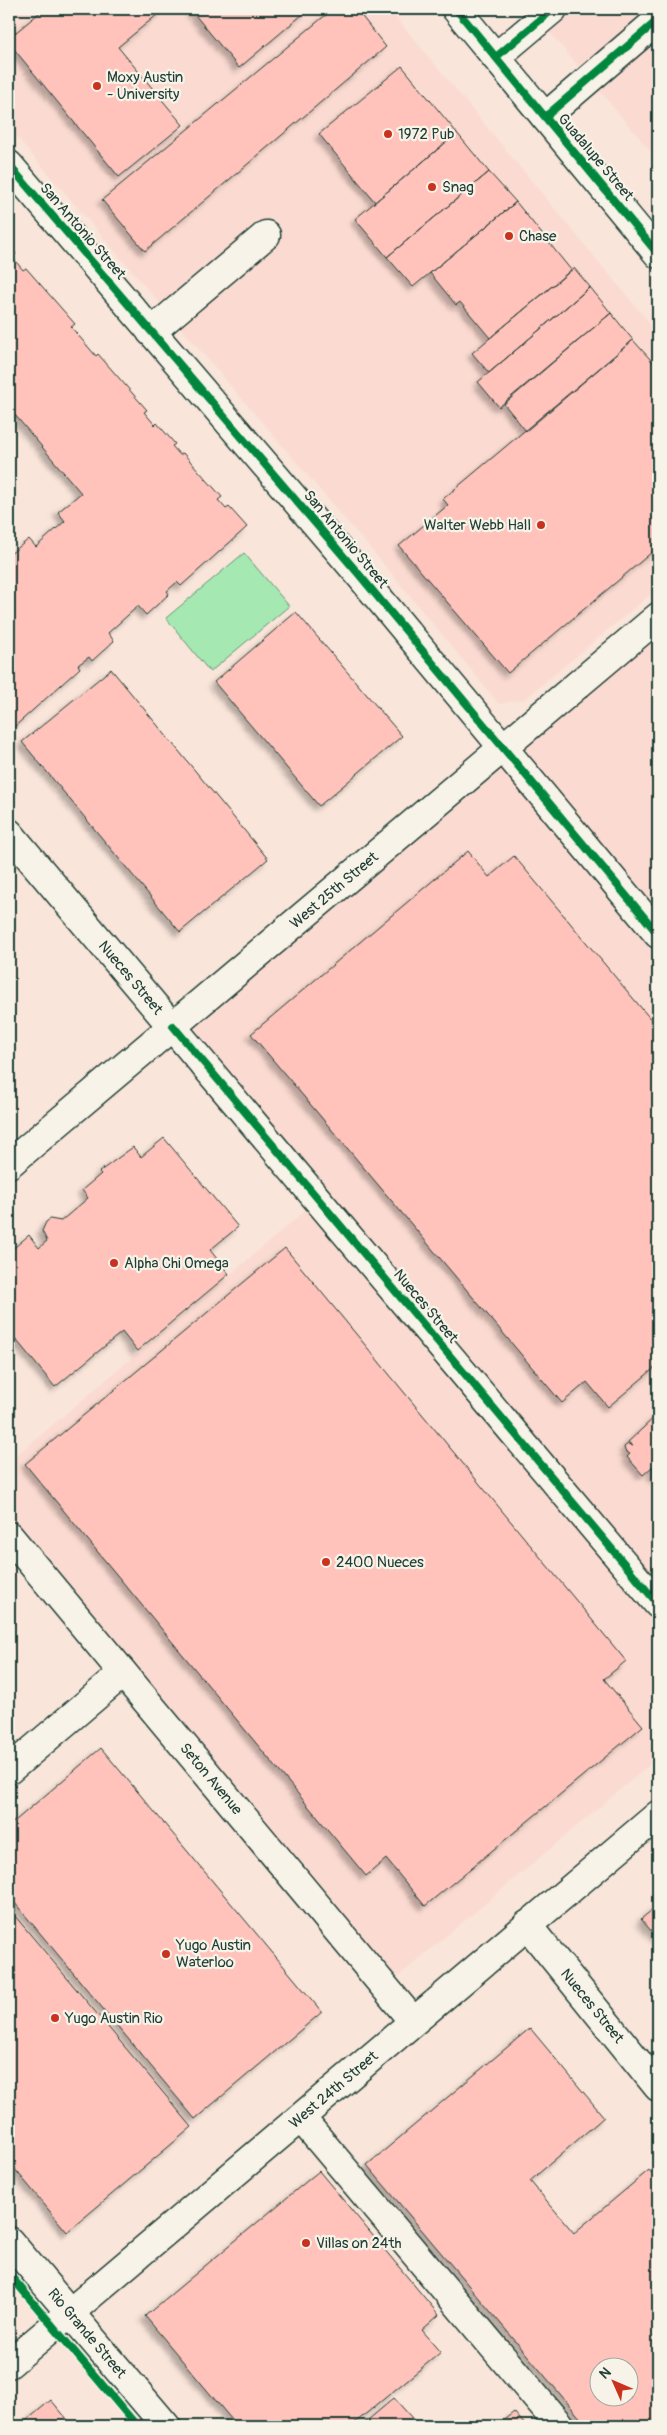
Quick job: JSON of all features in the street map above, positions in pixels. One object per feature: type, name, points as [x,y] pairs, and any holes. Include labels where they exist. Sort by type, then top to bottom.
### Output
[{"type":"street","name":"Guadalupe Street","points":[[456,9],[658,254]]},
{"type":"street","points":[[496,57],[553,9]]},
{"type":"street","points":[[545,117],[658,20]]},
{"type":"street","name":"San Antonio Street","points":[[9,165],[357,572],[658,934]]},
{"type":"street","points":[[151,332],[266,235]]},
{"type":"street","name":"West 25th Street","points":[[9,1164],[658,617]]},
{"type":"street","name":"Nueces Street","points":[[9,833],[658,1604]]},
{"type":"street","name":"Seton Avenue","points":[[9,1536],[413,2021]]},
{"type":"street","points":[[9,1770],[123,1673]]},
{"type":"street","name":"West 24th Street","points":[[9,2364],[658,1815]]},
{"type":"street","name":"Nueces Street","points":[[527,1925],[658,2087]]},
{"type":"street","points":[[302,2118],[560,2426]]},
{"type":"street","name":"Rio Grande Street","points":[[9,2241],[166,2426]]},
{"type":"shaded area","points":[[16,9],[389,9],[652,326],[658,322],[658,588],[525,699],[499,704],[376,555],[9,128],[9,15]]},
{"type":"shaded area","points":[[530,9],[658,9],[658,160]]},
{"type":"shaded area","points":[[658,636],[658,919],[524,748]]},
{"type":"shaded area","points":[[503,748],[658,934],[658,1758],[394,1980],[9,1522],[9,1462],[318,1200],[173,1026]]},
{"type":"green space","points":[[244,553],[289,606],[210,672],[166,618]]},
{"type":"building","name":"Moxy Austin - University","points":[[44,9],[164,9],[118,47],[183,125],[119,177],[9,43],[9,38]]},
{"type":"building","name":"Moxy Austin - University","points":[[190,9],[309,9],[239,68]]},
{"type":"building","points":[[333,9],[356,9],[386,47],[145,251],[102,200]]},
{"type":"building","name":"1972 Pub","points":[[402,66],[457,133],[375,202],[319,134]]},
{"type":"building","name":"Snag","points":[[457,133],[489,172],[387,257],[355,219]]},
{"type":"building","points":[[489,172],[516,202],[413,287],[387,257]]},
{"type":"building","name":"Chase","points":[[516,202],[571,270],[490,338],[460,302],[456,305],[430,273]]},
{"type":"building","points":[[9,245],[16,254],[12,257],[23,270],[26,268],[75,324],[71,327],[96,356],[98,354],[147,410],[144,412],[155,425],[157,423],[175,444],[172,446],[180,455],[183,453],[222,497],[218,500],[226,509],[229,507],[247,527],[181,586],[177,582],[167,591],[169,594],[146,615],[138,606],[108,633],[114,641],[92,661],[89,657],[78,665],[80,668],[14,727],[9,722],[9,555],[29,539],[36,547],[65,521],[58,512],[81,493],[9,408]]},
{"type":"building","points":[[574,268],[590,287],[489,373],[472,353]]},
{"type":"building","points":[[590,287],[611,313],[499,407],[478,382]]},
{"type":"building","points":[[611,313],[633,340],[526,431],[504,404]]},
{"type":"building","name":"Walter Webb Hall","points":[[633,340],[658,368],[658,547],[508,673],[399,546],[448,505],[443,499]]},
{"type":"building","points":[[296,612],[402,736],[319,806],[214,682]]},
{"type":"building","points":[[111,669],[268,859],[180,932],[22,742]]},
{"type":"building","points":[[468,851],[489,877],[514,856],[658,1028],[658,1365],[608,1407],[587,1382],[562,1403],[251,1034]]},
{"type":"building","name":"Alpha Chi Omega","points":[[164,1138],[238,1227],[210,1250],[229,1274],[137,1351],[122,1332],[55,1387],[9,1331],[9,1252],[29,1235],[39,1248],[47,1241],[42,1231],[46,1222],[50,1219],[61,1221],[88,1198],[82,1190],[101,1174],[99,1172],[133,1147],[141,1157]]},
{"type":"building","name":"2400 Nueces","points":[[285,1248],[626,1661],[604,1679],[643,1726],[425,1906],[386,1859],[366,1876],[25,1464]]},
{"type":"building","points":[[658,1414],[658,1478],[653,1478],[653,1466],[643,1475],[627,1457],[630,1454],[625,1451],[624,1447],[628,1444],[633,1446],[628,1442]]},
{"type":"building","name":"Yugo Austin Waterloo","points":[[101,1748],[322,2012],[195,2119],[9,1896],[9,1826]]},
{"type":"building","points":[[658,1905],[658,1939],[641,1919]]},
{"type":"building","name":"Yugo Austin Rio","points":[[9,1909],[192,2127],[67,2232],[9,2162]]},
{"type":"building","points":[[530,2028],[604,2117],[530,2181],[574,2233],[649,2170],[658,2181],[658,2314],[654,2317],[658,2322],[658,2426],[587,2426],[367,2165]]},
{"type":"building","name":"Villas on 24th","points":[[319,2171],[439,2315],[422,2330],[441,2352],[351,2426],[237,2426],[145,2316]]},
{"type":"building","points":[[394,2398],[419,2426],[361,2426]]},
{"type":"building","points":[[51,2400],[73,2426],[20,2426]]},
{"type":"building","points":[[514,2412],[526,2426],[496,2426]]},
{"type":"cycle path","points":[[456,9],[658,254]]},
{"type":"cycle path","points":[[496,57],[553,9]]},
{"type":"cycle path","points":[[545,117],[658,20]]},
{"type":"cycle path","points":[[9,165],[357,572],[658,934]]},
{"type":"cycle path","points":[[173,1026],[658,1604]]},
{"type":"cycle path","points":[[9,2274],[137,2426]]},
{"type":"place","name":"Moxy Austin - University","points":[[97,86]]},
{"type":"place","name":"1972 Pub","points":[[388,134]]},
{"type":"place","name":"Snag","points":[[432,187]]},
{"type":"place","name":"Chase","points":[[509,236]]},
{"type":"place","name":"Walter Webb Hall","points":[[541,525]]},
{"type":"place","name":"Alpha Chi Omega","points":[[114,1263]]},
{"type":"place","name":"2400 Nueces","points":[[326,1562]]},
{"type":"place","name":"Yugo Austin Waterloo","points":[[166,1954]]},
{"type":"place","name":"Yugo Austin Rio","points":[[55,2018]]},
{"type":"place","name":"Villas on 24th","points":[[306,2243]]}]
